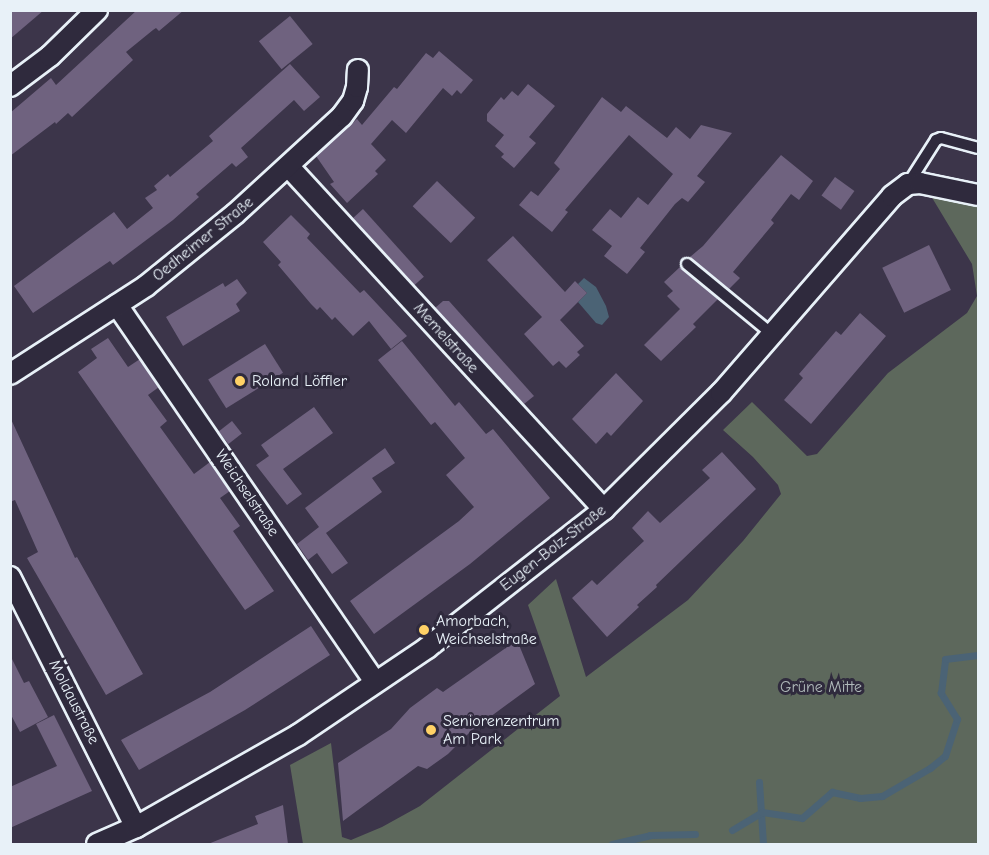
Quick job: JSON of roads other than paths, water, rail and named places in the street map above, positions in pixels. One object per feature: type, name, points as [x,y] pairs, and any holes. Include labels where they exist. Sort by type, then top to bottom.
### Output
[{"type":"street","points":[[10,86],[50,56],[97,10]]},
{"type":"street","name":"Oedheimer Straße","points":[[10,374],[117,305],[189,252],[289,167],[342,116],[353,101],[358,70]]},
{"type":"street","name":"Memelstraße","points":[[289,167],[604,509]]},
{"type":"street","points":[[908,184],[920,183],[978,195]]},
{"type":"street","name":"Eugen-Bolz-Straße","points":[[97,844],[136,827],[298,735],[427,648],[604,509],[721,393],[892,196],[908,184]]},
{"type":"street","name":"Weichselstraße","points":[[117,305],[375,682]]},
{"type":"street","name":"Moldaustraße","points":[[10,577],[136,827]]},
{"type":"lane","points":[[908,184],[936,140],[941,138],[978,148]]},
{"type":"lane","points":[[687,264],[771,334]]},
{"type":"water","points":[[584,278],[596,287],[606,306],[609,317],[602,325],[596,323],[578,302],[587,293],[578,284]]},
{"type":"waterway","points":[[732,830],[762,812],[802,818],[832,792],[860,798],[882,796],[930,768],[945,756],[957,719],[941,693],[945,659],[978,655]]},
{"type":"waterway","points":[[759,782],[763,844]]},
{"type":"waterway","points":[[612,844],[650,835],[695,834]]},
{"type":"place","name":"Roland Löffler","points":[[240,381]]},
{"type":"place","name":"Amorbach, Weichselstraße","points":[[424,630]]},
{"type":"place","name":"Seniorenzentrum Am Park","points":[[431,730]]},
{"type":"park label","name":"Grüne Mitte","points":[[821,687]]}]
